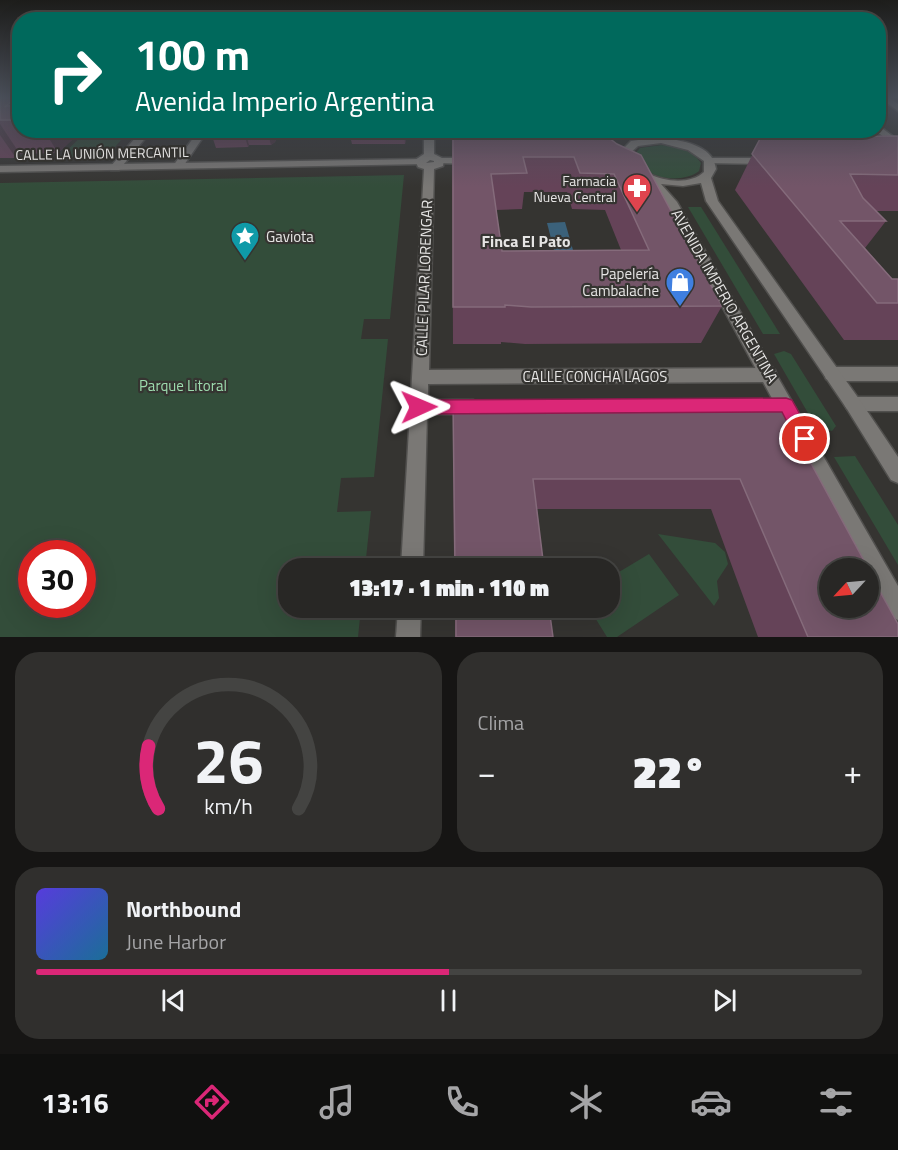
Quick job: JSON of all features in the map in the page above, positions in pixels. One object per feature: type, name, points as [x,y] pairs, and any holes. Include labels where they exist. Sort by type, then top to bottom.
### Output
[{"type":"street","points":[[886,135],[898,145]]},
{"type":"street","points":[[115,168],[141,138]]},
{"type":"street","points":[[178,166],[198,138]]},
{"type":"street","name":"CALLE PILAR LORENGAR","points":[[412,558],[429,138]]},
{"type":"street","points":[[633,138],[635,143],[661,140],[696,150],[709,161],[711,167],[710,173],[705,178],[690,183],[670,183],[650,178]]},
{"type":"street","points":[[672,138],[677,143]]},
{"type":"street","name":"AVENIDA IMPERIO ARGENTINA","points":[[635,143],[628,148],[621,160],[650,178],[671,201],[898,608]]},
{"type":"street","points":[[709,161],[784,160]]},
{"type":"street","name":"CALLE LA UNIÓN MERCANTIL","points":[[0,169],[486,161]]},
{"type":"street","points":[[705,178],[712,201],[854,405],[898,474]]},
{"type":"street","points":[[832,374],[898,374]]},
{"type":"street","name":"CALLE CONCHA LAGOS","points":[[420,377],[769,375]]},
{"type":"street","points":[[854,405],[898,404]]},
{"type":"street","points":[[763,405],[786,405]]},
{"type":"street","points":[[419,407],[495,407]]},
{"type":"street","points":[[408,637],[409,618]]},
{"type":"green space","points":[[80,138],[123,138],[106,157],[60,157]]},
{"type":"green space","points":[[661,145],[678,148],[693,155],[701,163],[699,171],[688,177],[680,178],[666,178],[652,174],[634,155],[640,148]]},
{"type":"green space","name":"Parque Litoral","points":[[404,175],[390,319],[364,319],[361,339],[388,339],[374,477],[341,478],[337,512],[371,511],[366,558],[278,558],[278,618],[360,618],[358,637],[0,637],[0,183]]},
{"type":"green space","points":[[688,207],[701,207],[780,334],[763,334]]},
{"type":"green space","points":[[784,351],[791,354],[836,426],[832,431],[816,427],[774,354]]},
{"type":"green space","points":[[855,456],[898,525],[898,565],[834,457]]},
{"type":"green space","points":[[658,534],[715,543],[725,552],[728,564],[717,581],[719,598],[714,606]]},
{"type":"green space","points":[[649,554],[679,595],[617,637],[607,637],[595,618],[620,618],[620,571]]},
{"type":"water","points":[[565,222],[573,250],[554,250],[547,223]]},
{"type":"building","points":[[886,136],[898,136],[898,175],[850,174],[863,198],[886,221],[840,221],[892,279],[898,279],[898,303],[877,303],[752,154],[760,138],[886,138]]},
{"type":"building","points":[[453,138],[609,138],[641,155],[722,306],[531,307],[505,305],[505,307],[453,307]],"holes":[[[523,157],[574,157],[580,173],[614,174],[649,250],[502,251],[491,174],[527,173]]]},
{"type":"building","points":[[777,401],[863,558],[819,558],[819,618],[879,618],[879,590],[898,624],[898,637],[808,637],[740,479],[533,479],[543,558],[455,558],[453,403]]},
{"type":"building","points":[[456,618],[550,618],[553,637],[456,637]]},
{"type":"place","name":"Farmacia Nueva Central","points":[[637,214]]},
{"type":"place","name":"Gaviota","points":[[245,262]]},
{"type":"place","name":"Papelería Cambalache","points":[[680,308]]},
{"type":"district","name":"Finca El Pato","points":[[526,241]]},
{"type":"route","points":[[419,407],[786,405],[805,439]]}]
